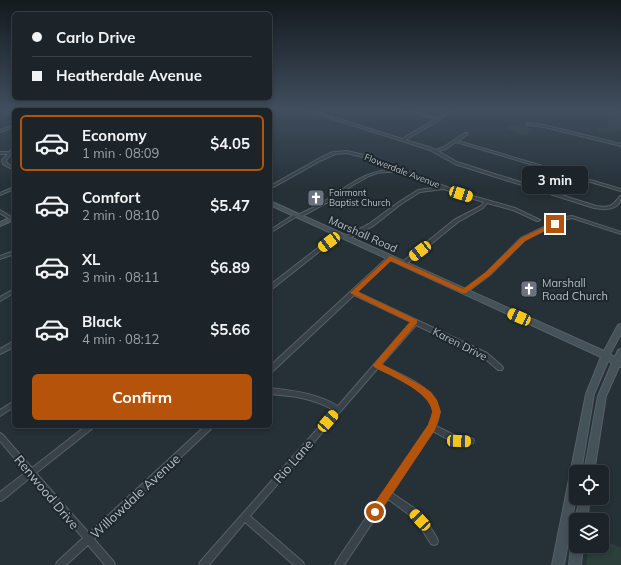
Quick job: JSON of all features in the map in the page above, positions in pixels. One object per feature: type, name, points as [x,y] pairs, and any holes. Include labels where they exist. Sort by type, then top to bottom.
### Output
[{"type":"street","points":[[390,136],[436,151],[456,164],[595,207],[611,208],[616,205],[621,197]]},
{"type":"street","points":[[402,140],[408,136]]},
{"type":"street","points":[[436,151],[443,150],[463,136]]},
{"type":"street","points":[[586,136],[621,145]]},
{"type":"street","points":[[456,141],[621,190]]},
{"type":"street","name":"Flowerdale Avenue","points":[[272,187],[321,159],[337,152],[355,154],[445,188],[509,208],[538,220]]},
{"type":"street","points":[[0,153],[12,153]]},
{"type":"street","points":[[12,153],[5,158],[4,162],[12,168]]},
{"type":"street","points":[[378,172],[382,167],[380,163]]},
{"type":"street","points":[[272,231],[297,216],[327,202],[358,180],[378,172],[392,170],[403,172]]},
{"type":"street","points":[[419,191],[423,180]]},
{"type":"street","points":[[347,238],[371,225],[419,191],[445,188]]},
{"type":"street","points":[[0,194],[12,189]]},
{"type":"street","points":[[403,264],[452,224],[482,208],[486,202]]},
{"type":"street","name":"Marshall Road","points":[[272,204],[619,363]]},
{"type":"street","points":[[0,211],[12,217]]},
{"type":"street","points":[[0,220],[12,217]]},
{"type":"street","points":[[0,224],[12,217]]},
{"type":"street","points":[[464,292],[488,274],[523,239],[566,218],[572,217],[621,233]]},
{"type":"street","points":[[272,286],[338,235]]},
{"type":"street","points":[[0,258],[12,253]]},
{"type":"street","points":[[272,368],[390,258]]},
{"type":"street","points":[[0,299],[12,292]]},
{"type":"street","name":"Karen Drive","points":[[354,293],[485,356],[500,368]]},
{"type":"street","name":"Rio Lane","points":[[203,565],[415,322]]},
{"type":"street","points":[[558,565],[588,401],[606,356],[621,327]]},
{"type":"street","points":[[0,352],[12,345]]},
{"type":"street","points":[[590,465],[602,396],[619,363],[621,352]]},
{"type":"street","points":[[339,565],[432,427],[436,412],[432,400],[421,389],[377,365]]},
{"type":"street","points":[[272,391],[312,396],[338,409]]},
{"type":"street","points":[[0,413],[12,405]]},
{"type":"street","points":[[432,427],[459,441],[471,441]]},
{"type":"street","points":[[0,497],[88,428]]},
{"type":"street","name":"Willowdale Avenue","points":[[60,565],[208,428]]},
{"type":"street","name":"Renwood Drive","points":[[0,436],[111,565]]},
{"type":"street","points":[[387,494],[414,513],[434,541]]},
{"type":"street","points":[[245,516],[300,565]]},
{"type":"street","points":[[575,565],[576,553]]},
{"type":"green space","points":[[609,542],[621,548],[621,565],[586,565],[588,553],[609,553]]},
{"type":"place","name":"Fairmont Baptist Church","points":[[316,198]]},
{"type":"place","name":"Marshall Road Church","points":[[529,289]]},
{"type":"route","points":[[375,512],[432,427],[436,412],[432,400],[421,389],[377,365],[415,322],[354,293],[390,258],[464,292],[488,274],[509,251],[523,239],[555,224]]}]
